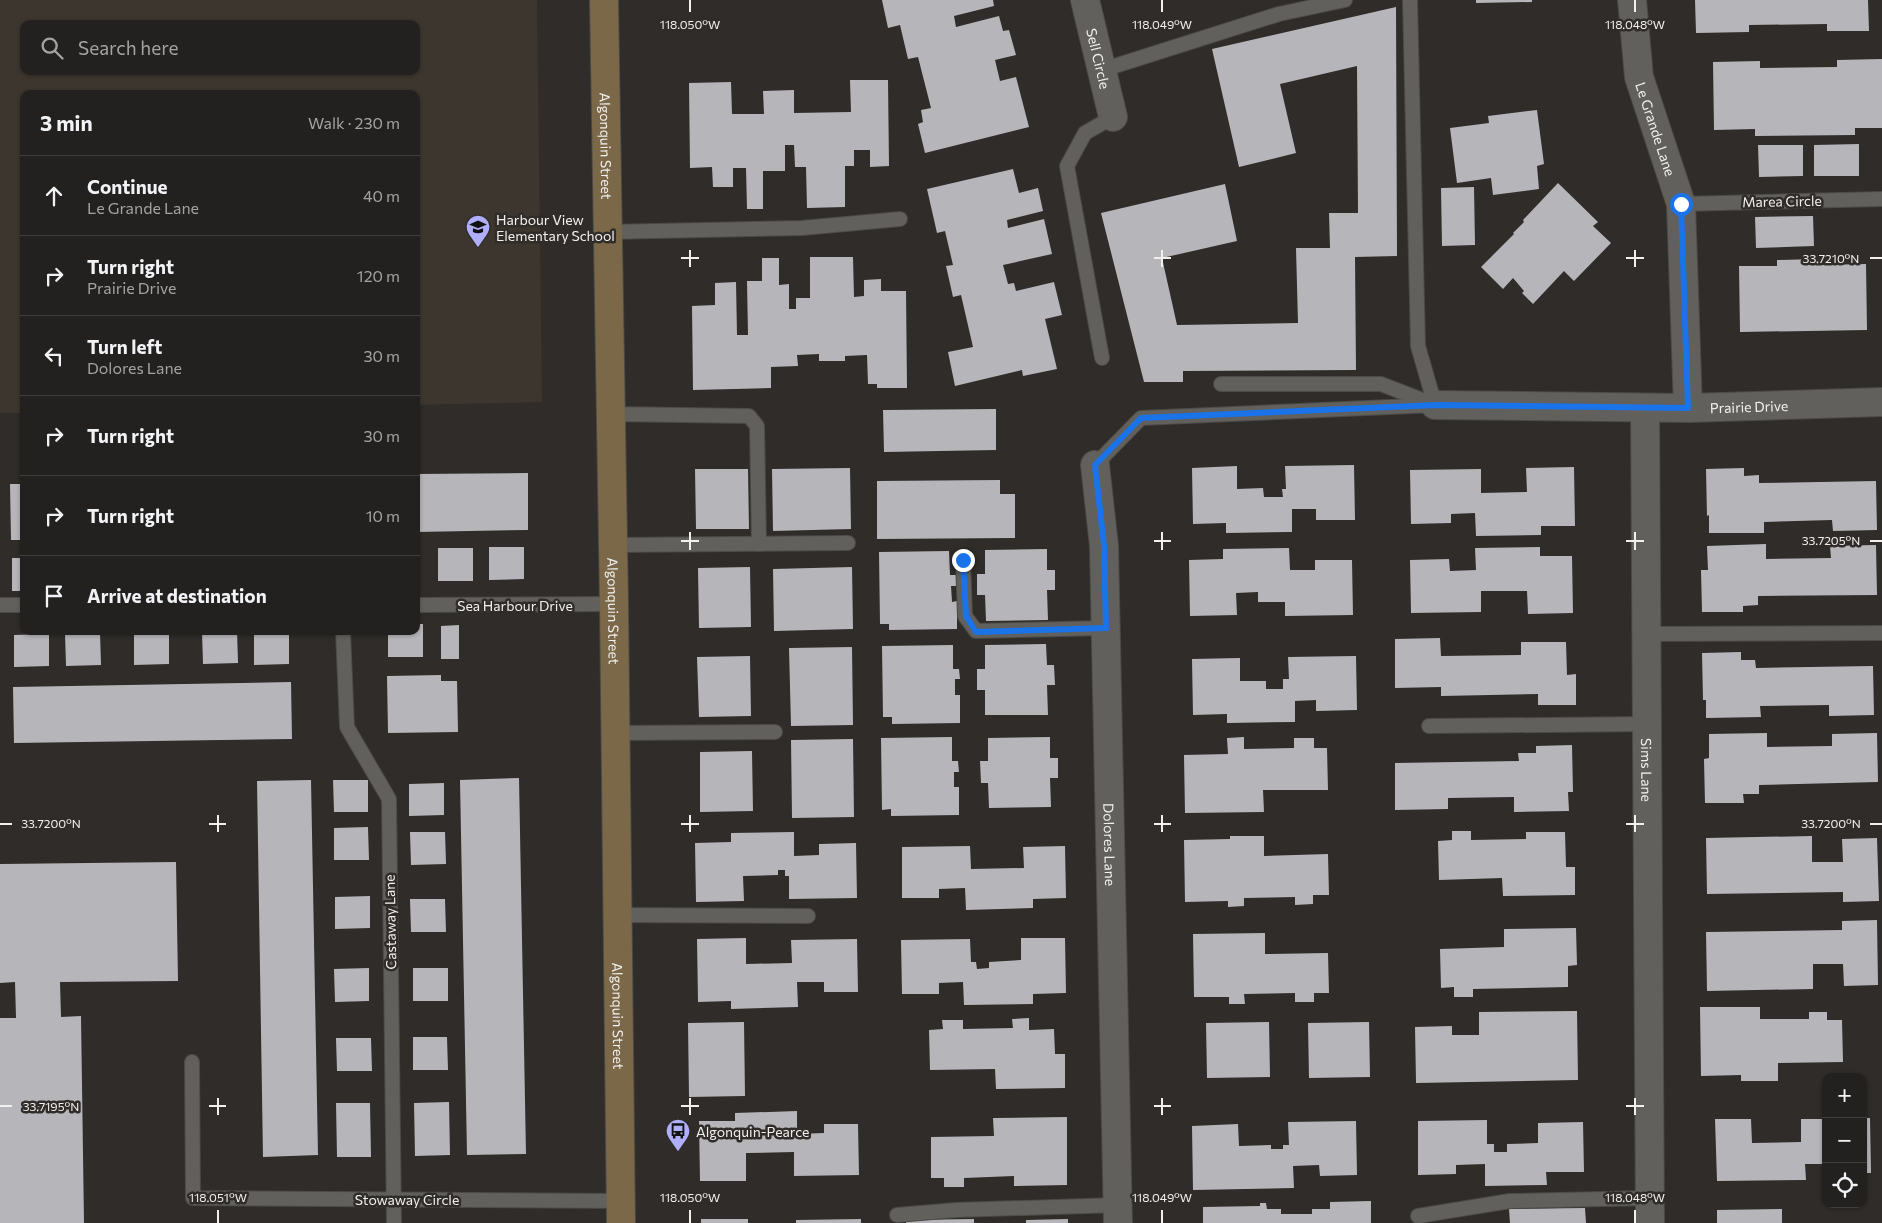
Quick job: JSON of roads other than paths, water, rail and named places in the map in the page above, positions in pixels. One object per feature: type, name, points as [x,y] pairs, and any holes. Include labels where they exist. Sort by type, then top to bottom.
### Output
[{"type":"main road","name":"Algonquin Street","points":[[604,0],[614,604],[621,1212]]},
{"type":"street","name":"Sell Circle","points":[[1085,0],[1113,117]]},
{"type":"street","name":"Le Grande Lane","points":[[1632,0],[1639,78],[1681,204],[1688,408]]},
{"type":"street","name":"Prairie Drive","points":[[1436,405],[1688,408],[1882,402]]},
{"type":"street","name":"Sims Lane","points":[[1645,408],[1650,1210]]},
{"type":"street","name":"Dolores Lane","points":[[1095,465],[1104,546],[1118,1214]]},
{"type":"lane","points":[[1102,70],[1279,14],[1345,0]]},
{"type":"lane","points":[[1410,0],[1418,346],[1436,405]]},
{"type":"lane","points":[[1102,358],[1067,166],[1086,133],[1113,117]]},
{"type":"lane","name":"Marea Circle","points":[[1681,204],[1882,199]]},
{"type":"lane","points":[[607,232],[802,228],[900,219]]},
{"type":"lane","points":[[1222,384],[1381,384],[1436,405]]},
{"type":"lane","name":"Prairie Drive","points":[[1095,465],[1141,418],[1436,405]]},
{"type":"lane","points":[[611,414],[749,416],[757,426],[760,544]]},
{"type":"lane","points":[[613,545],[848,543]]},
{"type":"lane","points":[[963,560],[966,616],[976,632],[1106,628]]},
{"type":"lane","name":"Sea Harbour Drive","points":[[420,605],[614,604]]},
{"type":"lane","points":[[0,606],[20,606]]},
{"type":"lane","points":[[1646,634],[1882,633]]},
{"type":"lane","name":"Castaway Lane","points":[[343,635],[347,727],[389,799],[394,1223]]},
{"type":"lane","points":[[1429,726],[1647,724]]},
{"type":"lane","points":[[615,733],[775,732]]},
{"type":"lane","points":[[617,915],[808,916]]},
{"type":"lane","name":"Stowaway Circle","points":[[192,1062],[193,1198],[394,1199],[621,1212]]},
{"type":"lane","points":[[1418,1216],[1510,1201],[1650,1210]]},
{"type":"lane","points":[[897,1215],[956,1210],[1118,1214]]},
{"type":"place","name":"Harbour View Elementary School","points":[[478,248]]},
{"type":"place","name":"Algonquin-Pearce","points":[[678,1152]]}]
